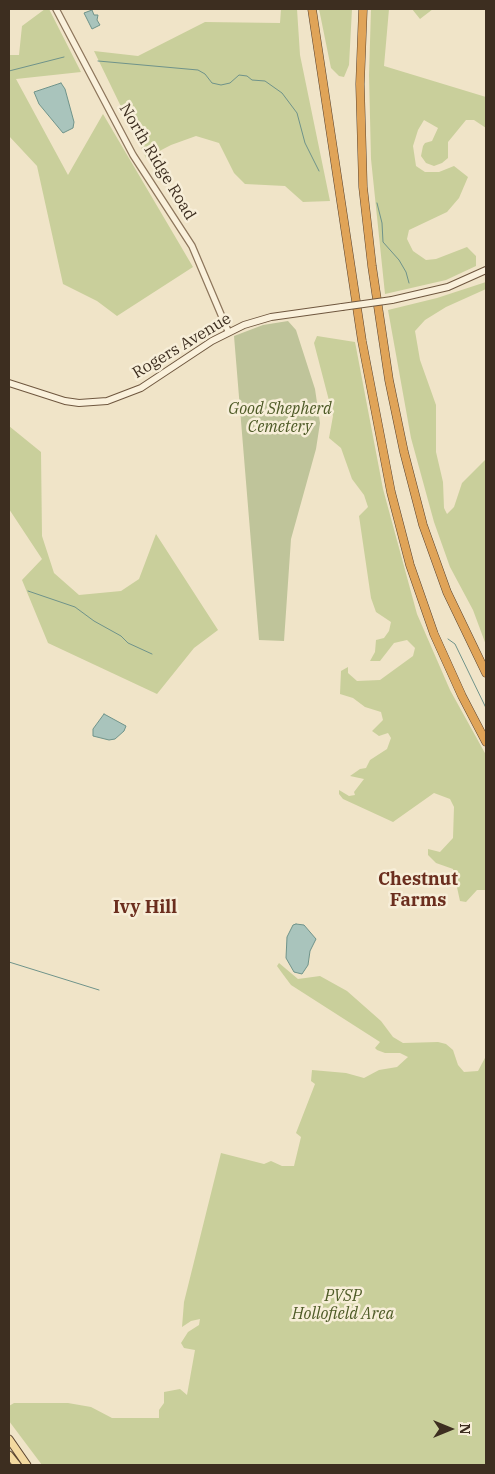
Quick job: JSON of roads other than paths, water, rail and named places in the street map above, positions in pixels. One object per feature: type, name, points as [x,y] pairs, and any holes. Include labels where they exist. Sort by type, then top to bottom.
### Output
[{"type":"highway","points":[[312,9],[362,341],[391,492],[410,565],[434,634],[462,696],[486,742]]},
{"type":"highway","points":[[363,9],[360,84],[363,187],[372,266],[389,380],[406,461],[423,525],[447,592],[486,673]]},
{"type":"main road","name":"Rogers Avenue","points":[[9,383],[65,401],[80,403],[107,401],[141,388],[228,331],[271,317],[392,300],[448,287],[486,270]]},
{"type":"main road","points":[[9,1439],[27,1465]]},
{"type":"main road","points":[[9,1455],[17,1465]]},
{"type":"street","name":"North Ridge Road","points":[[56,9],[133,155],[192,246],[228,331]]},
{"type":"water","points":[[92,10],[94,15],[98,15],[97,20],[100,25],[92,29],[84,13]]},
{"type":"water","points":[[61,83],[65,89],[74,122],[73,128],[63,133],[39,104],[34,92]]},
{"type":"water","points":[[104,714],[126,726],[124,731],[115,739],[109,740],[93,736],[93,729]]},
{"type":"water","points":[[293,925],[304,925],[316,939],[310,951],[308,965],[302,974],[294,972],[286,958],[287,937]]},
{"type":"waterway","points":[[9,71],[64,57]]},
{"type":"waterway","points":[[98,61],[198,70],[205,74],[212,83],[221,85],[230,83],[239,75],[247,76],[252,80],[265,81],[282,93],[297,113],[305,143],[319,171]]},
{"type":"waterway","points":[[377,203],[382,223],[383,242],[399,260],[406,272],[409,283]]},
{"type":"waterway","points":[[28,591],[75,607],[94,621],[121,636],[128,643],[152,654]]},
{"type":"waterway","points":[[448,639],[455,644],[486,708]]},
{"type":"waterway","points":[[9,962],[99,990]]},
{"type":"district","name":"Chestnut Farms","points":[[418,890]]},
{"type":"district","name":"Ivy Hill","points":[[145,908]]},
{"type":"park label","name":"Good Shepherd Cemetery","points":[[280,418]]},
{"type":"park label","name":"PVSP Hollofield Area","points":[[343,1305]]}]
